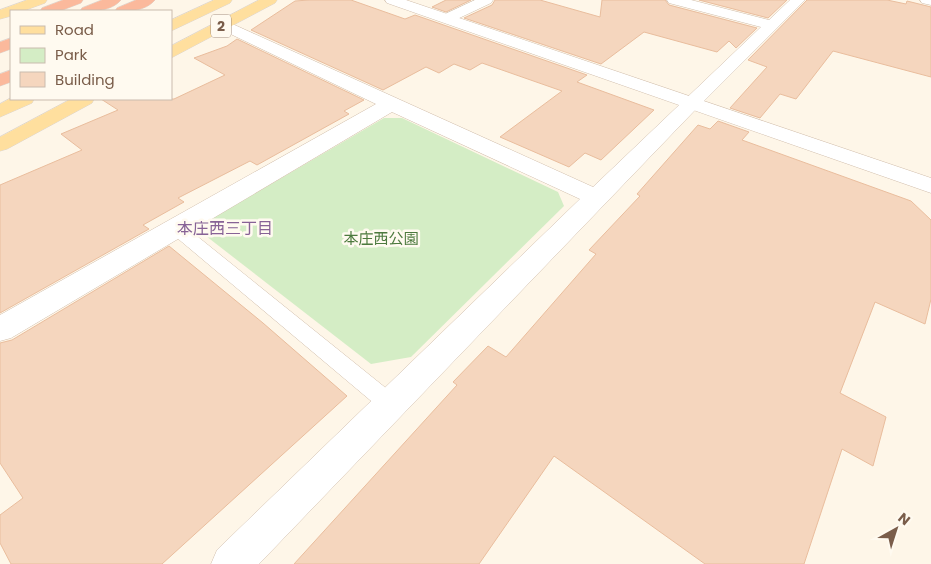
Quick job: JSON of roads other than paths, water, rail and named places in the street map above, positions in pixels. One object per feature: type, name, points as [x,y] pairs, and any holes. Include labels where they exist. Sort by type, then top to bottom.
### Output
[{"type":"highway","points":[[51,10],[76,0]]},
{"type":"highway","points":[[89,10],[114,0]]},
{"type":"highway","points":[[124,10],[148,0]]},
{"type":"highway","points":[[148,10],[162,4]]},
{"type":"main road","points":[[13,10],[40,0]]},
{"type":"main road","name":"2","points":[[172,26],[225,0]]},
{"type":"main road","name":"2","points":[[172,52],[270,0]]},
{"type":"main road","points":[[0,111],[23,100]]},
{"type":"main road","points":[[0,145],[83,100]]},
{"type":"street","points":[[392,0],[931,186]]},
{"type":"street","points":[[448,18],[486,0]]},
{"type":"street","points":[[674,0],[771,24]]},
{"type":"street","points":[[231,564],[691,103],[798,0]]},
{"type":"street","points":[[927,0],[931,1]]},
{"type":"street","points":[[223,25],[597,198]]},
{"type":"street","points":[[0,329],[391,104]]},
{"type":"lane","points":[[176,228],[390,404]]},
{"type":"district","name":"本庄西三丁目","points":[[225,228]]},
{"type":"park label","name":"本庄西公園","points":[[381,239]]}]
